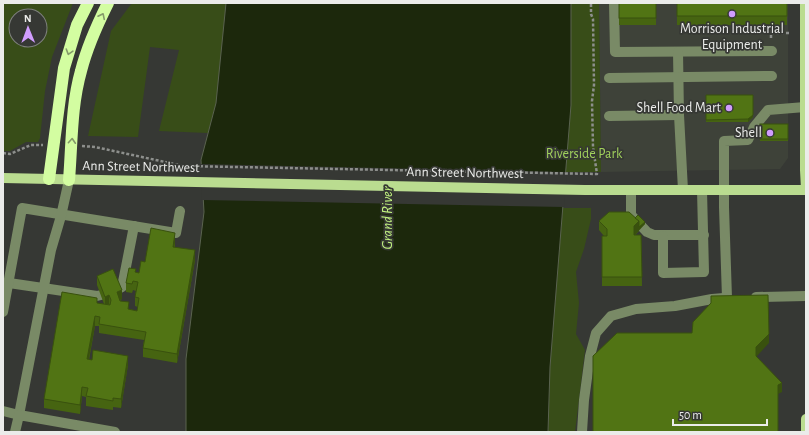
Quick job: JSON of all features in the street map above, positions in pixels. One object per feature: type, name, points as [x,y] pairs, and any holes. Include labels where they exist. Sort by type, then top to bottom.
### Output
[{"type":"highway","points":[[49,179],[64,68],[77,25],[88,3]]},
{"type":"highway","points":[[69,180],[74,108],[80,72],[88,48],[108,3]]},
{"type":"main road","points":[[806,3],[806,189]]},
{"type":"main road","name":"Ann Street Northwest","points":[[3,178],[585,190],[806,189]]},
{"type":"main road","points":[[806,419],[806,432]]},
{"type":"lane","points":[[614,3],[615,52],[772,51]]},
{"type":"lane","points":[[678,52],[679,114],[683,190]]},
{"type":"lane","points":[[608,78],[772,76]]},
{"type":"lane","points":[[735,298],[724,190],[724,141],[748,140],[754,127],[768,110],[805,107]]},
{"type":"lane","points":[[609,116],[679,114]]},
{"type":"lane","points":[[15,432],[51,250],[61,216],[69,180]]},
{"type":"lane","points":[[631,190],[632,217],[650,234],[663,236],[704,235]]},
{"type":"lane","points":[[663,236],[663,273],[704,272],[702,190]]},
{"type":"lane","points":[[3,312],[22,208],[61,216],[176,233],[180,211]]},
{"type":"lane","points":[[118,289],[122,287],[134,226]]},
{"type":"lane","points":[[9,282],[97,296],[101,295]]},
{"type":"lane","points":[[582,432],[584,400],[590,356],[596,333],[611,316],[636,309],[675,306],[712,299],[806,296]]},
{"type":"lane","points":[[3,411],[115,432]]},
{"type":"path","points":[[95,147],[184,166],[597,174],[593,147],[592,101],[594,65],[593,19],[591,14],[591,3]]},
{"type":"path","points":[[771,25],[772,51]]},
{"type":"path","points":[[771,33],[791,33]]},
{"type":"path","points":[[3,154],[10,154],[31,145]]},
{"type":"shaded area","points":[[599,3],[788,3],[788,158],[780,169],[601,172]]},
{"type":"green space","points":[[3,3],[73,3],[52,57],[45,91],[40,138],[38,142],[26,142],[10,151],[3,151]]},
{"type":"green space","points":[[132,3],[226,3],[216,103],[208,133],[159,131],[179,50],[150,47],[138,137],[88,136],[111,31]]},
{"type":"green space","name":"Riverside Park","points":[[571,3],[599,3],[601,172],[565,172],[571,105]]},
{"type":"green space","points":[[562,208],[591,208],[591,219],[584,249],[576,272],[579,303],[576,334],[585,350],[575,432],[548,432],[550,367]]},
{"type":"water","name":"Grand River","points":[[226,3],[571,3],[571,105],[550,367],[548,432],[186,432],[186,359],[204,212],[201,160],[216,103]]},
{"type":"pier","points":[[199,164],[567,172],[564,207],[202,200]]},
{"type":"building","points":[[619,3],[656,3],[656,18],[619,18]]},
{"type":"building","points":[[677,3],[787,3],[787,16],[677,16]]},
{"type":"building","name":"Shell Food Mart","points":[[706,95],[753,95],[753,115],[748,119],[706,120]]},
{"type":"building","points":[[760,124],[788,124],[788,139],[760,139]]},
{"type":"building","points":[[609,212],[629,212],[639,221],[634,226],[634,235],[641,235],[642,277],[602,277],[602,236],[607,236],[607,229],[599,221]]},
{"type":"building","points":[[638,215],[645,222],[639,227],[639,221],[635,218]]},
{"type":"building","points":[[151,228],[175,233],[173,247],[195,250],[177,354],[143,348],[146,332],[99,324],[100,317],[95,316],[87,359],[92,360],[93,350],[128,356],[121,399],[113,398],[113,401],[86,396],[88,388],[82,387],[80,405],[44,399],[62,292],[97,298],[97,303],[110,305],[111,300],[109,295],[105,297],[97,276],[113,269],[122,290],[117,292],[120,301],[129,302],[128,309],[137,311],[139,298],[135,297],[138,282],[133,281],[132,284],[126,283],[129,268],[136,269],[135,272],[139,273],[141,261],[145,262]]},
{"type":"building","points":[[768,295],[769,334],[756,347],[756,356],[782,383],[778,385],[778,432],[593,432],[593,356],[617,333],[692,333],[693,322],[711,303],[711,296]]},
{"type":"place","name":"Morrison Industrial Equipment","points":[[732,14]]},
{"type":"place","name":"Shell Food Mart","points":[[729,108]]},
{"type":"place","name":"Shell","points":[[770,133]]}]
